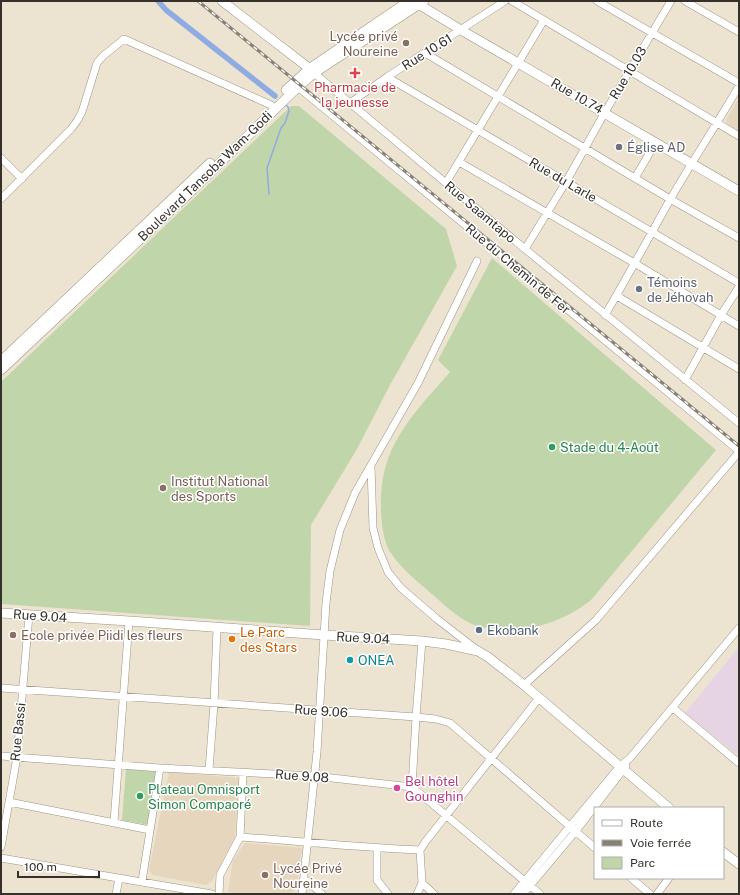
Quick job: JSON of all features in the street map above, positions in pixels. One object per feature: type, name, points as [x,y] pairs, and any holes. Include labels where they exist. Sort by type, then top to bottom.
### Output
[{"type":"main road","name":"Rue Saamtapo","points":[[222,1],[312,71]]},
{"type":"main road","name":"Boulevard Tansoba Wam-Godi","points":[[1,361],[271,105],[312,71],[409,1]]},
{"type":"main road","name":"Boulevard Tansoba Wam-Godi","points":[[1,370],[184,198],[298,87],[312,71],[419,2]]},
{"type":"main road","name":"Rue 10.74","points":[[419,2],[461,30],[692,162],[739,191]]},
{"type":"main road","name":"Rue 9.04","points":[[1,613],[324,636],[422,641],[478,651],[488,657],[570,722],[668,807]]},
{"type":"main road","points":[[724,853],[739,864]]},
{"type":"street","name":"Rue 10.61","points":[[350,103],[505,1]]},
{"type":"street","points":[[512,1],[739,136]]},
{"type":"street","points":[[597,1],[739,85],[670,199],[636,264],[605,315]]},
{"type":"street","name":"Rue 10.03","points":[[525,249],[566,182],[605,112],[671,1]]},
{"type":"street","points":[[685,1],[739,32]]},
{"type":"street","points":[[446,183],[544,20]]},
{"type":"street","points":[[1,199],[77,121],[82,112],[97,63],[103,56],[124,39],[271,105]]},
{"type":"street","points":[[425,53],[670,199],[739,238]]},
{"type":"street","name":"Rue Saamtapo","points":[[312,71],[605,315],[739,423]]},
{"type":"street","name":"Rue du Larle","points":[[388,77],[739,283]]},
{"type":"street","name":"Rue du Chemin de Fer","points":[[298,87],[739,452]]},
{"type":"street","points":[[635,178],[656,142]]},
{"type":"street","points":[[1,158],[22,179]]},
{"type":"street","points":[[459,162],[636,264],[739,326]]},
{"type":"street","points":[[302,894],[314,776],[326,603],[330,571],[340,530],[355,493],[418,383],[477,261]]},
{"type":"street","points":[[685,380],[721,315],[739,287]]},
{"type":"street","points":[[617,296],[739,369]]},
{"type":"street","points":[[524,685],[596,620],[739,452]]},
{"type":"street","points":[[371,466],[373,528],[378,548],[388,572],[402,588],[437,619],[478,651]]},
{"type":"street","name":"Rue Bassi","points":[[1,847],[17,757],[29,615]]},
{"type":"street","points":[[114,822],[129,621]]},
{"type":"street","points":[[209,770],[214,704],[217,628]]},
{"type":"street","points":[[514,894],[528,883],[575,832],[630,758],[739,628]]},
{"type":"street","points":[[422,641],[412,788],[540,894]]},
{"type":"street","name":"Rue 9.06","points":[[1,688],[319,712],[436,719],[450,723],[568,827],[594,847]]},
{"type":"street","points":[[417,894],[422,883],[420,850],[445,816],[539,698]]},
{"type":"street","points":[[673,708],[739,763]]},
{"type":"street","name":"Rue 9.08","points":[[1,756],[160,768],[314,776],[412,788]]},
{"type":"street","points":[[142,881],[160,768]]},
{"type":"street","points":[[524,894],[528,883],[568,827],[622,768]]},
{"type":"street","points":[[219,894],[220,875],[240,837],[243,773]]},
{"type":"street","points":[[9,802],[150,830]]},
{"type":"street","points":[[240,837],[377,849],[420,850]]},
{"type":"street","points":[[377,849],[376,880],[388,894]]},
{"type":"street","points":[[1,858],[212,894]]},
{"type":"street","points":[[116,894],[118,878]]},
{"type":"street","points":[[304,879],[322,894]]},
{"type":"street","points":[[632,879],[650,894]]},
{"type":"street","points":[[656,894],[668,879]]},
{"type":"street","points":[[422,883],[434,894]]},
{"type":"shaded area","points":[[739,98],[739,132],[727,124],[726,120]]},
{"type":"shaded area","points":[[739,647],[739,756],[685,713]]},
{"type":"shaded area","points":[[169,772],[239,778],[235,838],[212,881],[206,885],[153,875],[149,870]]},
{"type":"shaded area","name":"Lycée Privé Noureine","points":[[245,843],[302,848],[296,889],[290,894],[241,894],[228,892],[233,860]]},
{"type":"green space","points":[[291,106],[299,106],[446,229],[457,266],[391,383],[357,449],[311,525],[310,626],[1,604],[1,382]]},
{"type":"green space","name":"Stade du 4-Août","points":[[492,258],[716,450],[591,600],[570,614],[548,624],[524,629],[495,629],[474,625],[461,618],[446,606],[406,571],[389,550],[383,532],[381,510],[383,477],[396,441],[421,405],[450,372],[438,360]]},
{"type":"green space","name":"Plateau Omnisport Simon Compaoré","points":[[126,769],[160,772],[149,825],[122,820]]},
{"type":"waterway","points":[[158,1],[166,10],[275,96]]},
{"type":"waterway","points":[[269,194],[267,168],[281,128],[285,123],[289,111],[286,105]]},
{"type":"railway","points":[[198,1],[739,446]]},
{"type":"place","name":"Lycée privé Noureine","points":[[406,43]]},
{"type":"place","name":"Pharmacie de la jeunesse","points":[[355,73]]},
{"type":"place","name":"Église AD","points":[[619,147]]},
{"type":"place","name":"Témoins de Jéhovah","points":[[639,289]]},
{"type":"place","name":"Stade du 4-Août","points":[[552,447]]},
{"type":"place","name":"Institut National des Sports","points":[[163,488]]},
{"type":"place","name":"Ekobank","points":[[479,630]]},
{"type":"place","name":"Ecole privée Piidi les fleurs","points":[[13,635]]},
{"type":"place","name":"Le Parc des Stars","points":[[232,639]]},
{"type":"place","name":"ONEA","points":[[350,660]]},
{"type":"place","name":"Bel hôtel Gounghin","points":[[397,788]]},
{"type":"place","name":"Plateau Omnisport Simon Compaoré","points":[[140,796]]},
{"type":"place","name":"Lycée Privé Noureine","points":[[265,875]]}]
